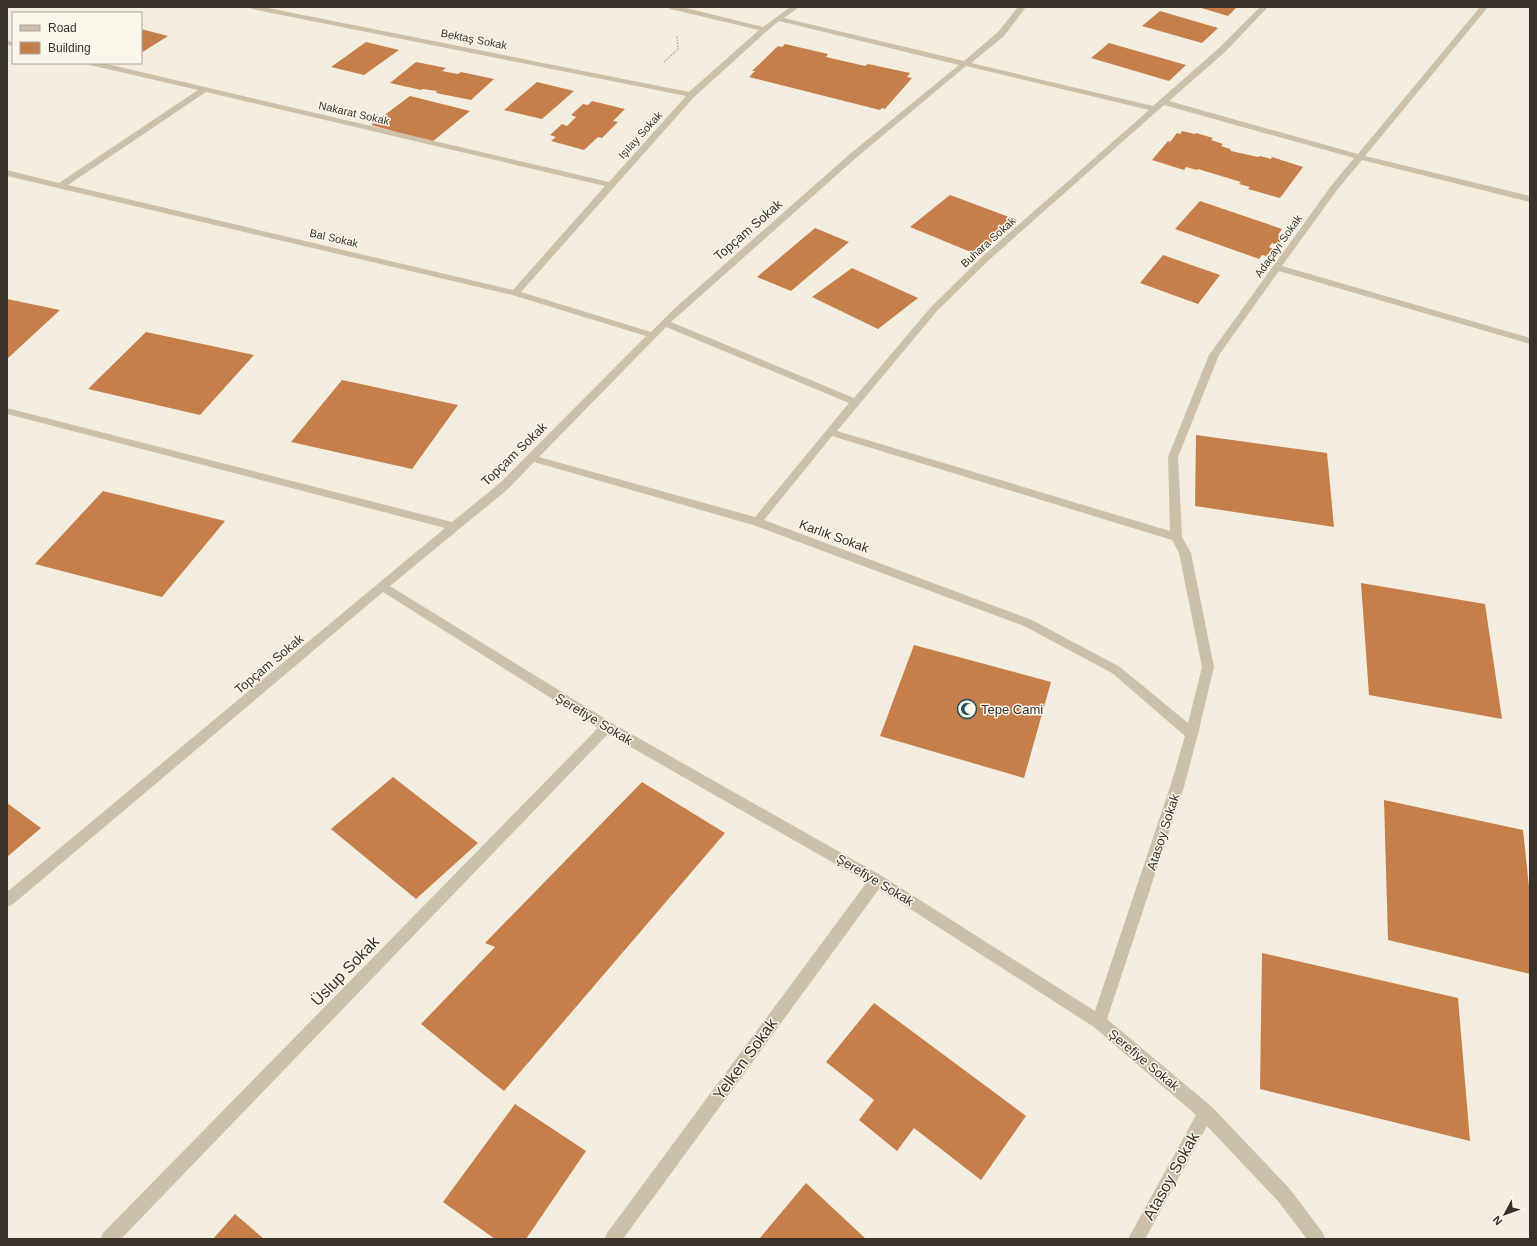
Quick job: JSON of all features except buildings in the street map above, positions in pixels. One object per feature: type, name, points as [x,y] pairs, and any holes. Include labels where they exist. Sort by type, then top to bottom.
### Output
[{"type":"street","name":"Bektaş Sokak","points":[[252,7],[691,95]]},
{"type":"street","points":[[675,7],[764,29]]},
{"type":"street","name":"Işılay Sokak","points":[[515,293],[691,95],[764,29],[795,7]]},
{"type":"street","name":"Topçam Sokak","points":[[7,901],[454,526],[504,486],[664,323],[854,155],[1001,34],[1022,7]]},
{"type":"street","name":"Buhara Sokak","points":[[756,522],[934,309],[986,258],[1222,50],[1264,7]]},
{"type":"street","name":"Adaçayı Sokak","points":[[1176,537],[1173,457],[1214,356],[1334,188],[1484,7]]},
{"type":"street","points":[[778,19],[1155,109]]},
{"type":"street","name":"Nakarat Sokak","points":[[97,64],[610,185]]},
{"type":"street","points":[[60,186],[205,89]]},
{"type":"street","points":[[1163,102],[1360,156],[1530,199]]},
{"type":"street","name":"Bal Sokak","points":[[7,174],[515,293],[652,335]]},
{"type":"street","points":[[1278,268],[1530,341]]},
{"type":"street","points":[[664,323],[855,402]]},
{"type":"street","points":[[7,411],[454,526]]},
{"type":"street","points":[[830,432],[1176,537]]},
{"type":"street","name":"Karlık Sokak","points":[[531,458],[756,522],[1028,623],[1116,670],[1192,734]]},
{"type":"street","name":"Atasoy Sokak","points":[[1099,1022],[1177,787],[1192,734],[1208,666],[1185,554],[1176,537]]},
{"type":"street","name":"Şerefiye Sokak","points":[[382,587],[607,727],[877,880],[1099,1022],[1206,1113],[1283,1194],[1317,1239]]},
{"type":"street","name":"Üslup Sokak","points":[[109,1239],[607,727]]},
{"type":"street","name":"Yelken Sokak","points":[[613,1239],[877,880]]},
{"type":"street","name":"Atasoy Sokak","points":[[1136,1239],[1206,1113]]},
{"type":"path","points":[[641,84],[678,49],[675,7]]},
{"type":"place","name":"Tepe Cami","points":[[967,709]]}]
